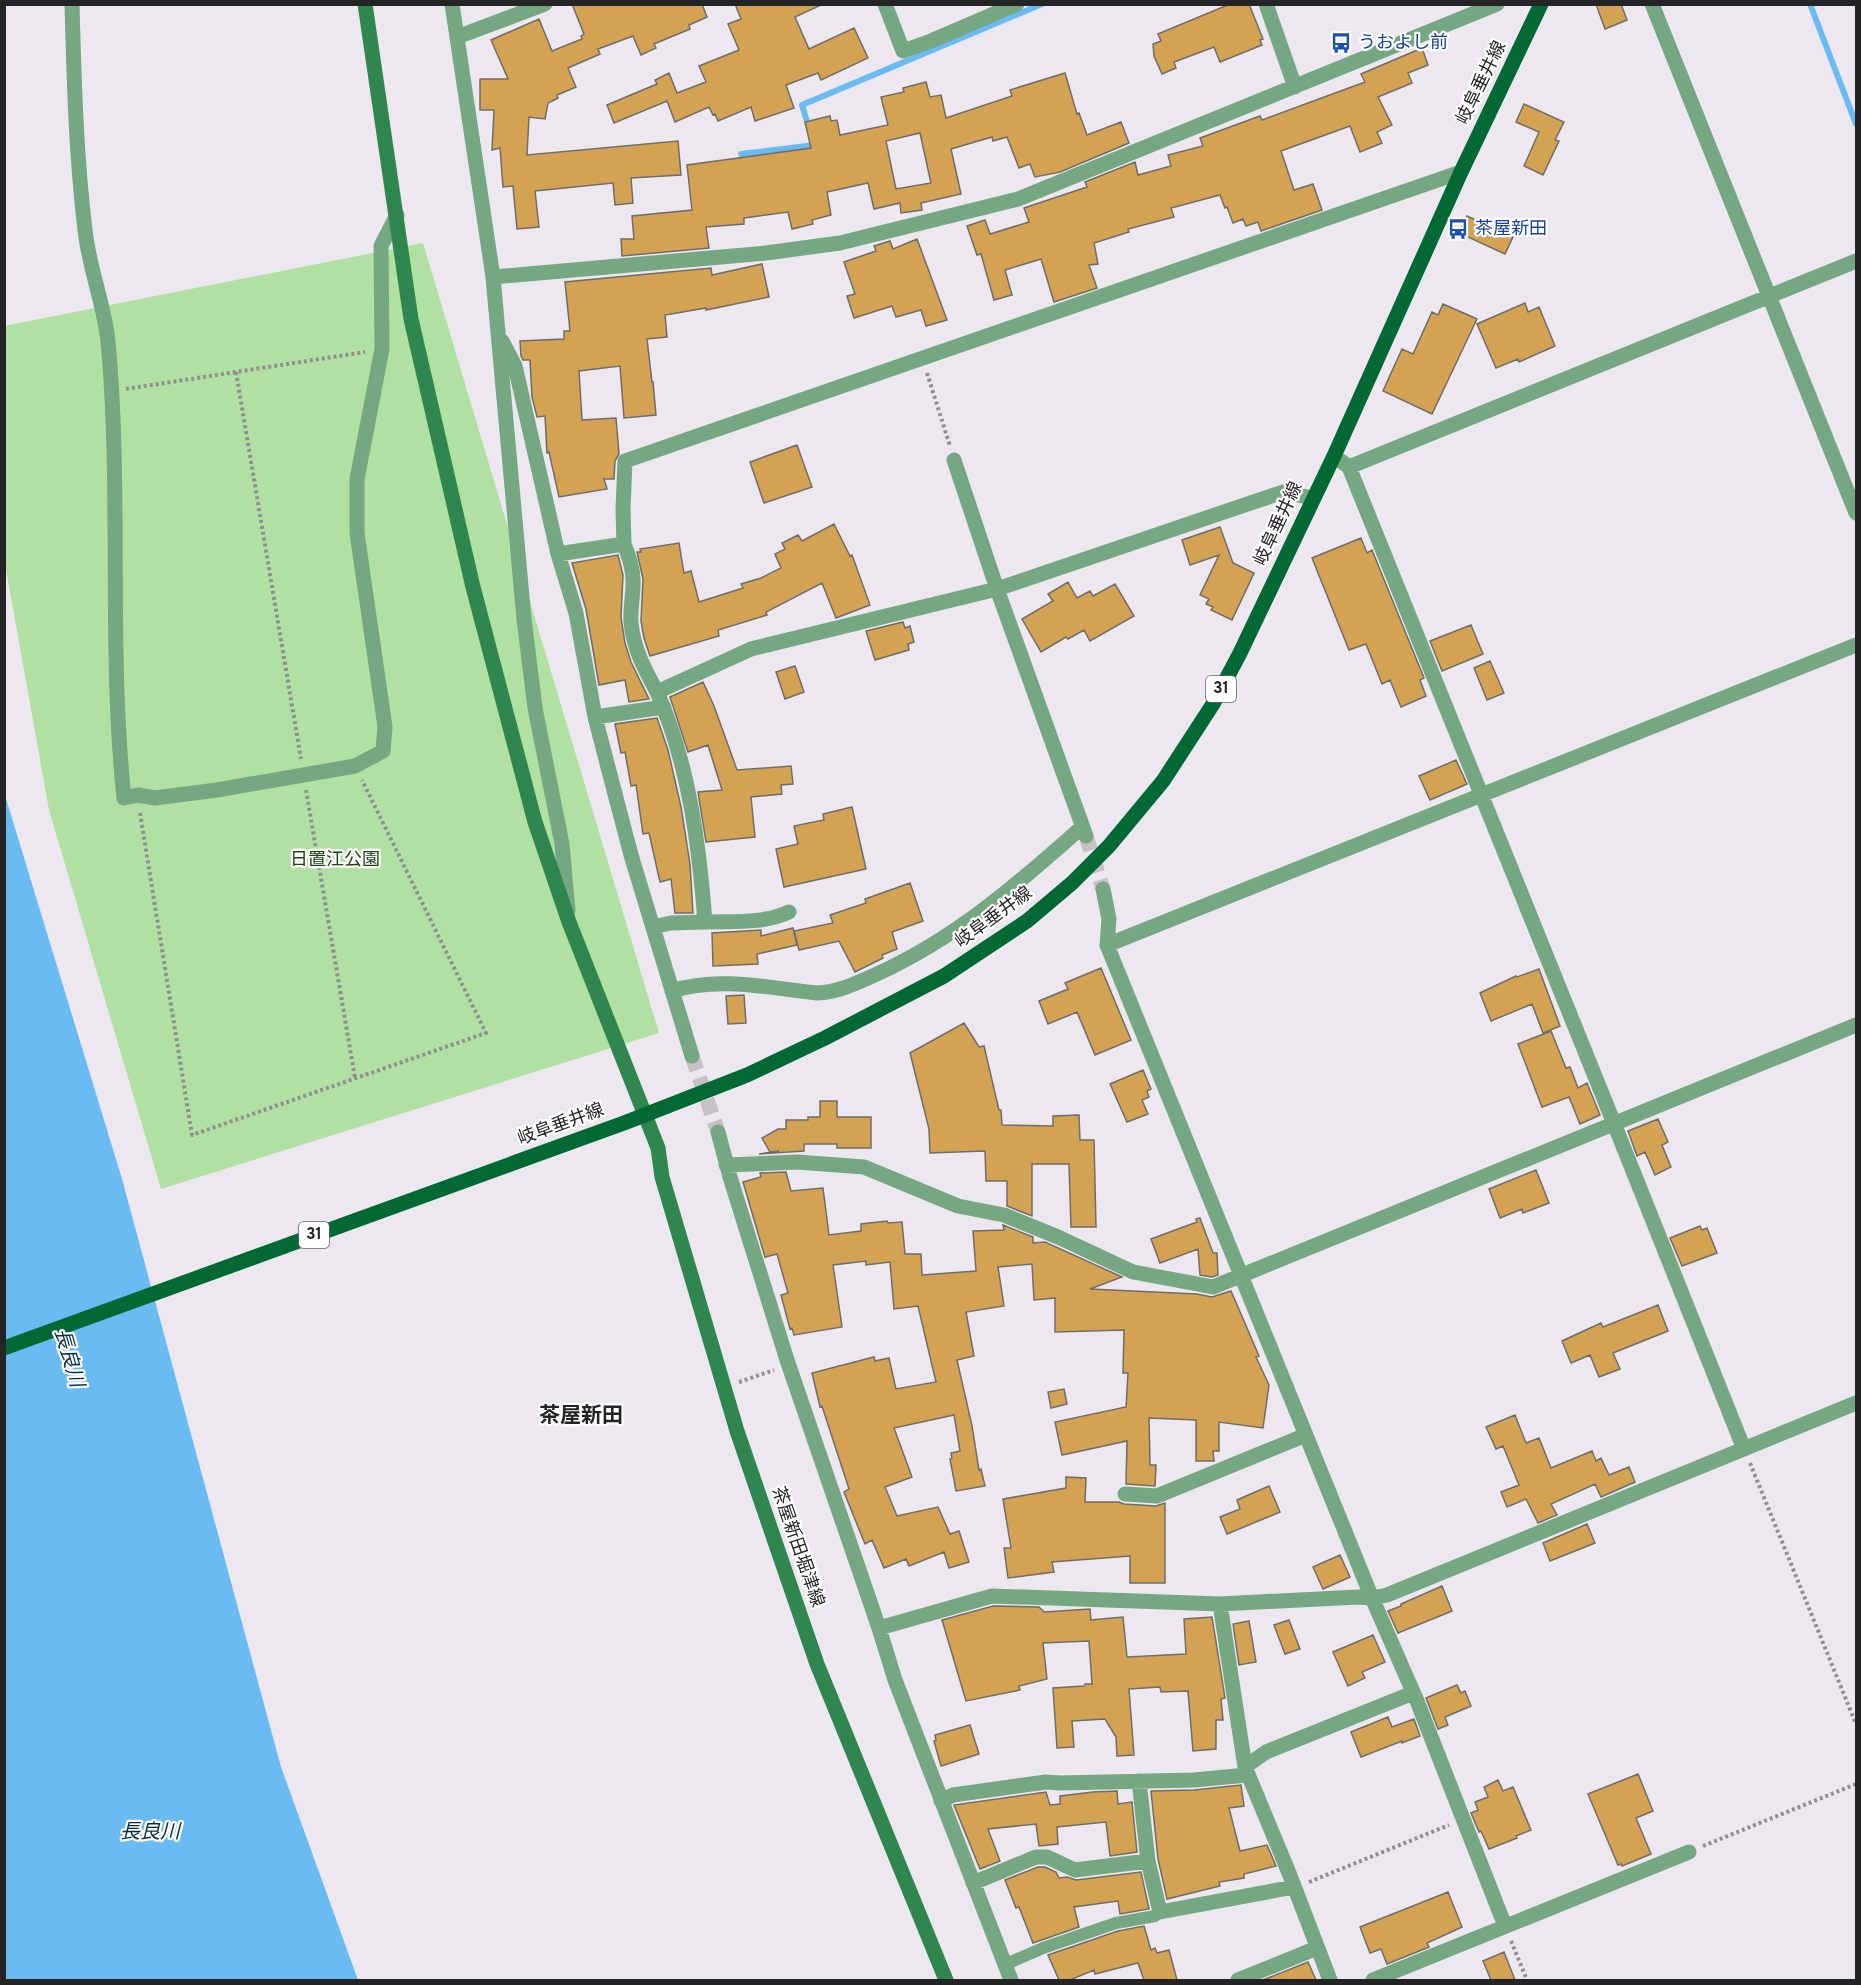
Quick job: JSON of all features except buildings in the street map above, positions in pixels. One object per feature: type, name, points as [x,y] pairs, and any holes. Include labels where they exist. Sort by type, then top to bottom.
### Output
[{"type":"main road","name":"岐阜垂井線","points":[[4,1348],[624,1123],[747,1075],[918,990],[1027,921],[1072,883],[1109,846],[1140,810],[1184,750],[1213,704],[1240,653],[1334,456],[1461,172],[1541,4]]},
{"type":"street","points":[[72,4],[74,83],[85,232],[107,339],[111,392],[115,468],[118,740],[124,798],[138,795],[155,798],[217,790],[355,766],[383,751],[385,727],[357,533],[357,479],[382,349],[381,246],[397,215]]},
{"type":"street","name":"茶屋新田堀津線","points":[[365,4],[411,319],[472,587],[536,822],[570,922],[658,1148],[662,1177],[737,1431],[817,1664],[946,1980]]},
{"type":"street","points":[[452,4],[493,277],[524,619],[535,708],[562,844],[570,922]]},
{"type":"street","points":[[457,36],[545,4]]},
{"type":"street","points":[[885,4],[903,51],[1017,4]]},
{"type":"street","points":[[1266,4],[1295,87]]},
{"type":"street","points":[[493,277],[766,253],[840,243],[1018,199],[1497,4]]},
{"type":"street","points":[[1652,4],[1857,513]]},
{"type":"street","points":[[705,922],[702,874],[688,786],[664,707],[641,664],[630,622],[633,583],[632,565],[624,544],[625,461],[1461,172]]},
{"type":"street","points":[[1349,467],[1857,261]]},
{"type":"street","points":[[498,333],[515,366],[558,554],[576,612],[595,717],[631,855],[692,1056]]},
{"type":"street","points":[[1334,456],[1349,467],[1480,796],[1615,1123],[1744,1449]]},
{"type":"street","points":[[672,991],[711,983],[817,993],[831,993],[843,989],[900,963],[947,937],[974,919],[1084,832],[997,589],[954,460]]},
{"type":"street","points":[[657,692],[751,650],[997,589],[1283,492],[1313,498]]},
{"type":"street","points":[[558,554],[624,544]]},
{"type":"street","points":[[1107,945],[1857,645]]},
{"type":"street","points":[[595,717],[664,707]]},
{"type":"street","points":[[1103,889],[1109,919],[1107,945],[1372,1598],[1413,1693],[1505,1926]]},
{"type":"street","points":[[653,927],[671,923],[753,921],[789,912]]},
{"type":"street","points":[[726,1165],[796,1162],[864,1167],[958,1206],[1004,1215],[1133,1272],[1213,1287],[1857,1025]]},
{"type":"street","points":[[718,1132],[726,1165],[787,1360],[895,1680],[1011,1980]]},
{"type":"street","points":[[879,1628],[992,1596],[1220,1604],[1372,1598],[1386,1595],[1857,1403]]},
{"type":"street","points":[[1125,1494],[1157,1496],[1306,1435]]},
{"type":"street","points":[[1220,1604],[1246,1771],[1330,1980]]},
{"type":"street","points":[[941,1801],[954,1795],[1046,1782],[1194,1780],[1246,1771],[1254,1758],[1266,1752],[1413,1693]]},
{"type":"street","points":[[1138,1781],[1148,1861],[1160,1912],[1294,1887]]},
{"type":"street","points":[[1373,1980],[1689,1852]]},
{"type":"street","points":[[973,1883],[1036,1857],[1047,1857],[1074,1870],[1148,1861]]},
{"type":"street","points":[[1238,1980],[1317,1948]]},
{"type":"lane","points":[[1004,1965],[1043,1948],[1116,1923],[1155,1916],[1160,1912]]},
{"type":"path","points":[[111,392],[382,349]]},
{"type":"path","points":[[922,358],[954,460]]},
{"type":"path","points":[[236,372],[301,761]]},
{"type":"path","points":[[138,795],[192,1135],[486,1034],[355,766]]},
{"type":"path","points":[[305,784],[355,1078]]},
{"type":"path","points":[[1744,1449],[1857,1724]]},
{"type":"path","points":[[1689,1852],[1857,1784]]},
{"type":"path","points":[[1294,1887],[1463,1820]]},
{"type":"path","points":[[1505,1926],[1527,1980]]},
{"type":"green space","name":"日置江公園","points":[[423,243],[659,1033],[161,1189],[49,810],[5,564],[4,326]]},
{"type":"water","name":"長良川","points":[[4,792],[122,1179],[281,1767],[358,1980],[5,1980]]},
{"type":"waterway","points":[[809,128],[802,105],[1042,4]]},
{"type":"waterway","points":[[1810,4],[1856,124]]},
{"type":"waterway","points":[[741,154],[815,145],[814,143]]},
{"type":"tunnel","points":[[1086,836],[1103,889]]},
{"type":"tunnel","points":[[692,1056],[718,1132]]},
{"type":"place","name":"うおよし前","points":[[1341,43]]},
{"type":"place","name":"茶屋新田","points":[[1458,229]]},
{"type":"district","name":"茶屋新田","points":[[581,1416]]}]
